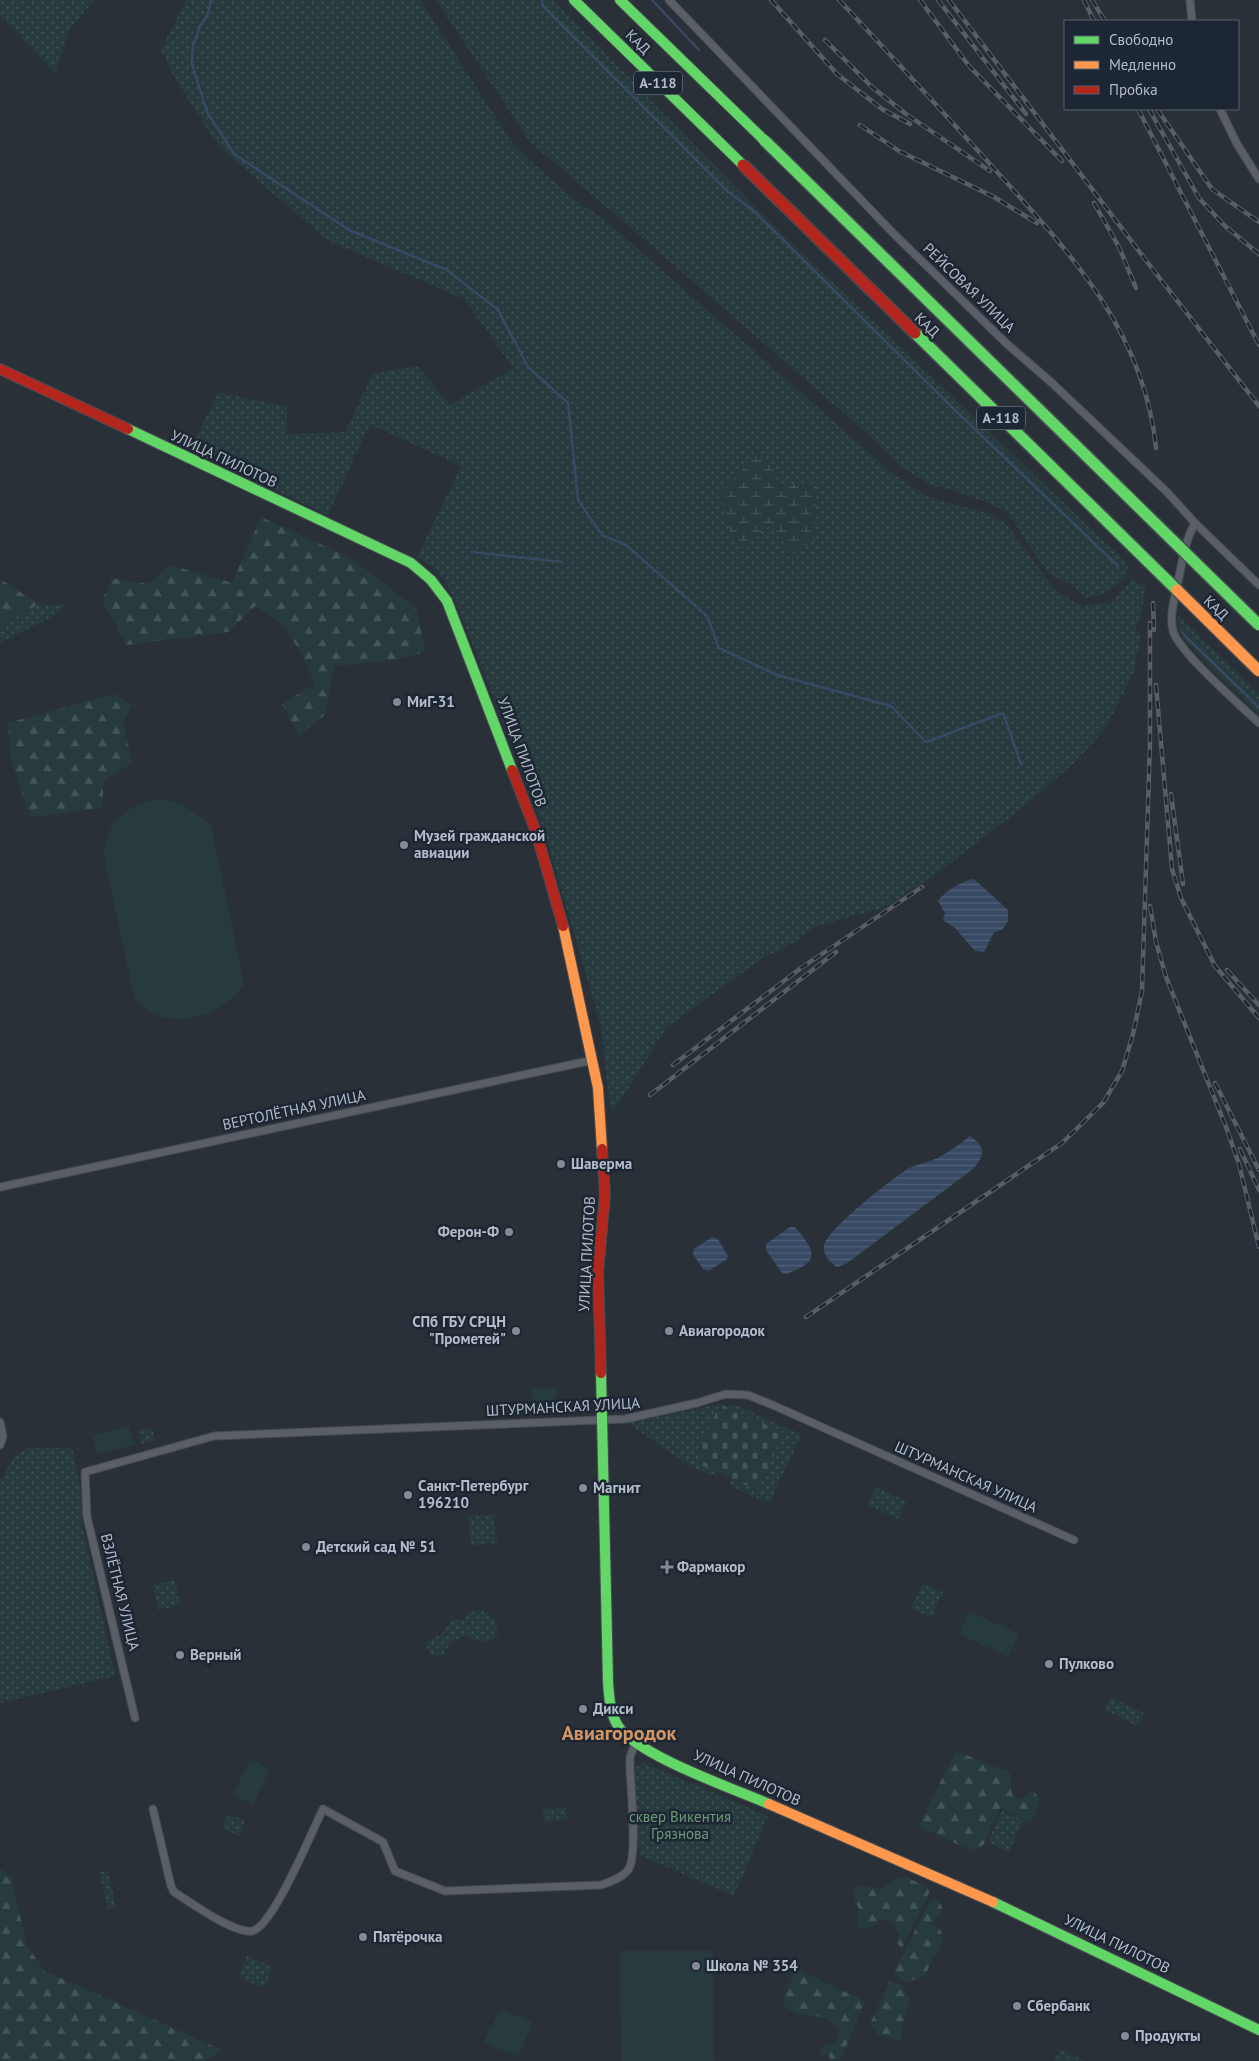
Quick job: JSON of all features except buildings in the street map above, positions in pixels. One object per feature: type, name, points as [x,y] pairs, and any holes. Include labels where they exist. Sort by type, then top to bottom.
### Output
[{"type":"main road","name":"КАД","points":[[574,0],[1259,671]]},
{"type":"main road","name":"КАД","points":[[620,0],[1259,625]]},
{"type":"main road","name":"УЛИЦА ПИЛОТОВ","points":[[0,369],[410,563],[428,575],[440,587],[485,695],[536,832],[568,945],[593,1060],[600,1105],[605,1195],[598,1272],[610,1705],[618,1728],[635,1744],[1033,1920],[1259,2030]]},
{"type":"street","name":"РЕЙСОВАЯ УЛИЦА","points":[[669,0],[894,234],[1007,344],[1052,383],[1167,492],[1195,523],[1259,585]]},
{"type":"street","points":[[1190,0],[1192,20]]},
{"type":"street","points":[[1220,110],[1237,144],[1259,179]]},
{"type":"street","points":[[1195,523],[1189,534],[1171,616],[1173,632],[1184,648],[1259,723]]},
{"type":"street","name":"ВЕРТОЛЁТНАЯ УЛИЦА","points":[[0,1187],[593,1060]]},
{"type":"street","name":"ШТУРМАНСКАЯ УЛИЦА","points":[[85,1472],[214,1436],[602,1420],[646,1416],[726,1394],[748,1395],[1074,1540]]},
{"type":"street","points":[[0,1422],[3,1436],[0,1445]]},
{"type":"street","name":"ВЗЛЁТНАЯ УЛИЦА","points":[[85,1472],[87,1517],[135,1718]]},
{"type":"street","points":[[153,1809],[170,1886],[174,1892],[234,1927],[252,1931],[261,1926],[277,1906],[323,1809],[382,1842],[395,1871],[444,1891],[602,1885],[628,1871],[634,1856],[630,1757],[635,1744]]},
{"type":"green space","points":[[0,0],[94,0],[70,29],[55,73],[0,15]]},
{"type":"green space","points":[[186,0],[420,0],[515,147],[576,201],[603,218],[893,474],[929,497],[990,514],[1006,524],[1056,591],[1080,605],[1111,603],[1132,580],[1146,586],[1141,615],[1135,631],[1139,632],[1141,636],[1134,671],[1104,730],[1074,763],[1024,806],[938,873],[885,907],[815,927],[795,942],[763,958],[667,1027],[614,1111],[610,1108],[601,1026],[544,831],[454,598],[446,583],[433,568],[417,557],[461,466],[370,424],[328,515],[190,450],[218,392],[287,407],[287,434],[346,432],[372,374],[417,366],[450,405],[513,368],[464,299],[327,240],[219,147],[176,80],[161,50]],"holes":[[[759,450],[783,484],[719,492],[724,491]]]},
{"type":"green space","points":[[436,0],[553,0],[780,232],[1128,564],[1126,578],[1100,595],[1085,598],[1077,589],[1047,572],[1008,513],[986,502],[942,487],[934,487],[900,466],[872,438],[530,142]]},
{"type":"green space","points":[[759,450],[783,484],[816,483],[815,540],[790,556],[773,524],[735,548],[719,493],[724,491]]},
{"type":"green space","points":[[261,517],[351,558],[417,609],[425,652],[395,660],[334,666],[325,715],[299,735],[282,704],[315,684],[300,651],[283,625],[255,606],[228,632],[127,645],[102,601],[112,578],[148,584],[170,565],[232,583]]},
{"type":"green space","points":[[0,579],[39,604],[0,627]]},
{"type":"green space","points":[[39,604],[65,605],[60,613],[0,643],[0,627]]},
{"type":"green space","points":[[1178,615],[1259,694],[1259,715],[1186,642],[1179,632]]},
{"type":"green space","points":[[114,694],[132,704],[123,722],[132,763],[103,781],[103,808],[30,817],[11,760],[8,723]]},
{"type":"green space","points":[[161,799],[182,804],[211,824],[244,985],[234,997],[221,1006],[206,1014],[191,1018],[175,1019],[159,1016],[146,1009],[134,997],[104,857],[108,834],[120,817],[138,805]]},
{"type":"green space","points":[[555,1387],[555,1403],[532,1404],[531,1388]]},
{"type":"green space","points":[[720,1404],[694,1461],[718,1473],[717,1477],[689,1466],[628,1423]]},
{"type":"green space","points":[[720,1404],[784,1433],[757,1490],[694,1462]]},
{"type":"green space","points":[[734,1404],[802,1435],[775,1490],[772,1501],[765,1502],[729,1485],[732,1479],[757,1490],[728,1407]]},
{"type":"green space","points":[[129,1426],[134,1445],[97,1454],[92,1435]]},
{"type":"green space","points":[[152,1428],[155,1440],[141,1444],[137,1431]]},
{"type":"green space","points":[[28,1448],[72,1448],[81,1490],[82,1525],[115,1676],[0,1703],[0,1481],[14,1457]]},
{"type":"green space","points":[[876,1487],[907,1501],[898,1519],[867,1505]]},
{"type":"green space","points":[[494,1514],[497,1543],[471,1546],[468,1516]]},
{"type":"green space","points":[[175,1580],[180,1605],[158,1610],[153,1585]]},
{"type":"green space","points":[[923,1583],[943,1592],[931,1618],[911,1608]]},
{"type":"green space","points":[[476,1610],[485,1612],[492,1617],[498,1634],[494,1638],[483,1642],[474,1640],[466,1635],[451,1642],[442,1656],[431,1655],[426,1645],[428,1640],[443,1633],[452,1620],[463,1620],[468,1614]]},
{"type":"green space","points":[[969,1611],[1019,1634],[1008,1657],[959,1634]]},
{"type":"green space","points":[[1111,1697],[1144,1713],[1138,1726],[1105,1710]]},
{"type":"green space","points":[[956,1751],[1010,1773],[1012,1794],[1020,1800],[1034,1790],[1040,1802],[1031,1823],[1000,1808],[984,1844],[974,1852],[918,1826]]},
{"type":"green space","points":[[250,1759],[270,1769],[253,1805],[232,1795]]},
{"type":"green space","name":"сквер Викентия Грязнова","points":[[644,1763],[768,1816],[734,1896],[639,1855],[634,1770],[638,1765]]},
{"type":"green space","points":[[566,1808],[567,1820],[544,1822],[543,1809]]},
{"type":"green space","points":[[1002,1811],[1023,1820],[1009,1852],[988,1842]]},
{"type":"green space","points":[[229,1814],[245,1821],[239,1836],[222,1828]]},
{"type":"green space","points":[[0,1869],[11,1875],[27,1946],[45,1971],[222,2050],[205,2061],[0,2061]]},
{"type":"green space","points":[[108,1870],[116,1908],[108,1909],[100,1872]]},
{"type":"green space","points":[[906,1877],[931,1889],[902,1948],[896,1943],[900,1934],[889,1919],[880,1920],[868,1928],[860,1928],[856,1916],[859,1909],[853,1898],[855,1887],[858,1885],[882,1889],[897,1878]]},
{"type":"green space","points":[[931,1899],[937,1899],[942,1907],[940,1916],[929,1924],[938,1926],[942,1938],[941,1944],[924,1977],[906,1982],[893,1974]]},
{"type":"green space","points":[[620,1951],[713,1951],[714,2061],[621,2061]]},
{"type":"green space","points":[[247,1956],[273,1967],[264,1988],[238,1977]]},
{"type":"green space","points":[[796,1969],[865,2001],[840,2061],[832,2061],[828,2055],[821,2055],[820,2053],[822,2046],[836,2042],[839,2030],[834,2023],[820,2017],[797,2013],[784,2005],[783,1999]]},
{"type":"green space","points":[[890,1981],[902,1985],[910,2000],[903,2022],[901,2039],[894,2041],[890,2037],[879,2036],[870,2024]]},
{"type":"green space","points":[[504,2010],[533,2023],[518,2057],[484,2042],[498,2013]]},
{"type":"green space","points":[[1060,2049],[1083,2060],[1083,2061],[1054,2061]]},
{"type":"water","points":[[974,879],[1008,910],[1008,921],[1002,930],[994,932],[984,952],[975,951],[955,928],[943,920],[945,913],[938,901],[954,887]]},
{"type":"water","points":[[970,1136],[979,1144],[982,1152],[980,1160],[973,1169],[846,1264],[837,1267],[830,1261],[826,1256],[824,1246],[827,1239],[847,1217],[909,1168],[939,1157]]},
{"type":"water","points":[[790,1227],[795,1227],[802,1235],[812,1255],[805,1265],[786,1274],[782,1273],[766,1250],[766,1244]]},
{"type":"water","points":[[712,1237],[718,1239],[728,1256],[726,1260],[708,1271],[703,1269],[693,1254],[694,1249]]},
{"type":"waterway","points":[[211,0],[208,14],[200,26],[193,46],[192,64],[207,112],[234,154],[349,230],[447,270],[498,310],[528,367],[568,403],[578,500],[602,535],[626,545],[707,616],[719,648],[777,675],[891,706],[926,742],[1003,713],[1021,764]]},
{"type":"waterway","points":[[542,0],[543,6],[727,191],[754,211],[960,415],[1117,565]]},
{"type":"waterway","points":[[652,0],[699,50]]},
{"type":"waterway","points":[[472,552],[562,562]]},
{"type":"waterway","points":[[1184,635],[1259,707]]},
{"type":"railway","points":[[771,0],[837,74],[882,109],[910,124]]},
{"type":"railway","points":[[839,0],[1046,227],[1097,293],[1118,328],[1136,365],[1149,405],[1156,448]]},
{"type":"railway","points":[[920,0],[969,66],[1062,161]]},
{"type":"railway","points":[[938,0],[1026,114]]},
{"type":"railway","points":[[949,0],[1259,406]]},
{"type":"railway","points":[[1084,0],[1094,20]]},
{"type":"railway","points":[[1092,0],[1104,20]]},
{"type":"railway","points":[[825,40],[872,87],[906,114],[990,171]]},
{"type":"railway","points":[[1139,110],[1259,345]]},
{"type":"railway","points":[[1150,110],[1199,198],[1225,226],[1259,254]]},
{"type":"railway","points":[[1158,110],[1212,189],[1259,222]]},
{"type":"railway","points":[[860,125],[899,151],[994,197],[1037,223]]},
{"type":"railway","points":[[1094,203],[1119,247],[1136,288]]},
{"type":"railway","points":[[1153,603],[1154,630]]},
{"type":"railway","points":[[806,1317],[1062,1143],[1103,1103],[1122,1071],[1133,1034],[1142,991],[1150,743],[1150,623]]},
{"type":"railway","points":[[1156,685],[1172,869],[1181,898],[1215,966],[1259,1018]]},
{"type":"railway","points":[[1171,794],[1183,884]]},
{"type":"railway","points":[[673,1065],[801,968],[922,887]]},
{"type":"railway","points":[[1150,906],[1156,942],[1166,977],[1239,1164],[1259,1247]]},
{"type":"railway","points":[[650,1095],[836,952]]},
{"type":"railway","points":[[1227,970],[1259,1005]]},
{"type":"railway","points":[[1215,1083],[1259,1170]]},
{"type":"railway","points":[[1240,1149],[1259,1190]]},
{"type":"traffic: fast","points":[[574,0],[743,165]]},
{"type":"traffic: fast","points":[[620,0],[764,140]]},
{"type":"traffic: fast","points":[[764,140],[1259,625]]},
{"type":"traffic: fast","points":[[915,333],[1177,590]]},
{"type":"traffic: fast","points":[[128,429],[411,563],[431,580],[447,601],[512,770]]},
{"type":"traffic: fast","points":[[601,1373],[608,1681],[609,1699],[613,1716],[618,1726],[629,1737],[645,1748],[688,1770],[769,1804]]},
{"type":"traffic: fast","points":[[993,1902],[1259,2030]]},
{"type":"traffic: slow","points":[[1177,590],[1259,671]]},
{"type":"traffic: slow","points":[[563,926],[598,1088],[602,1149]]},
{"type":"traffic: slow","points":[[769,1804],[993,1902]]},
{"type":"traffic: jam","points":[[743,165],[915,333]]},
{"type":"traffic: jam","points":[[0,369],[128,429]]},
{"type":"traffic: jam","points":[[512,770],[536,832],[563,926]]},
{"type":"traffic: jam","points":[[601,1373],[598,1272],[605,1195],[602,1149]]},
{"type":"place","name":"МиГ-31","points":[[397,702]]},
{"type":"place","name":"Музей гражданской авиации","points":[[404,845]]},
{"type":"place","name":"Шаверма","points":[[561,1164]]},
{"type":"place","name":"Ферон-Ф","points":[[509,1232]]},
{"type":"place","name":"СПб ГБУ СРЦН \"Прометей\"","points":[[516,1331]]},
{"type":"place","name":"Авиагородок","points":[[669,1331]]},
{"type":"place","name":"Магнит","points":[[583,1488]]},
{"type":"place","name":"Санкт-Петербург 196210","points":[[408,1495]]},
{"type":"place","name":"Детский сад № 51","points":[[306,1547]]},
{"type":"place","name":"Фармакор","points":[[667,1567]]},
{"type":"place","name":"Верный","points":[[180,1655]]},
{"type":"place","name":"Пулково","points":[[1049,1664]]},
{"type":"place","name":"Дикси","points":[[583,1709]]},
{"type":"place","name":"Пятёрочка","points":[[363,1937]]},
{"type":"place","name":"Школа № 354","points":[[696,1966]]},
{"type":"place","name":"Сбербанк","points":[[1017,2006]]},
{"type":"place","name":"Продукты","points":[[1125,2036]]},
{"type":"district","name":"Авиагородок","points":[[619,1733]]}]
